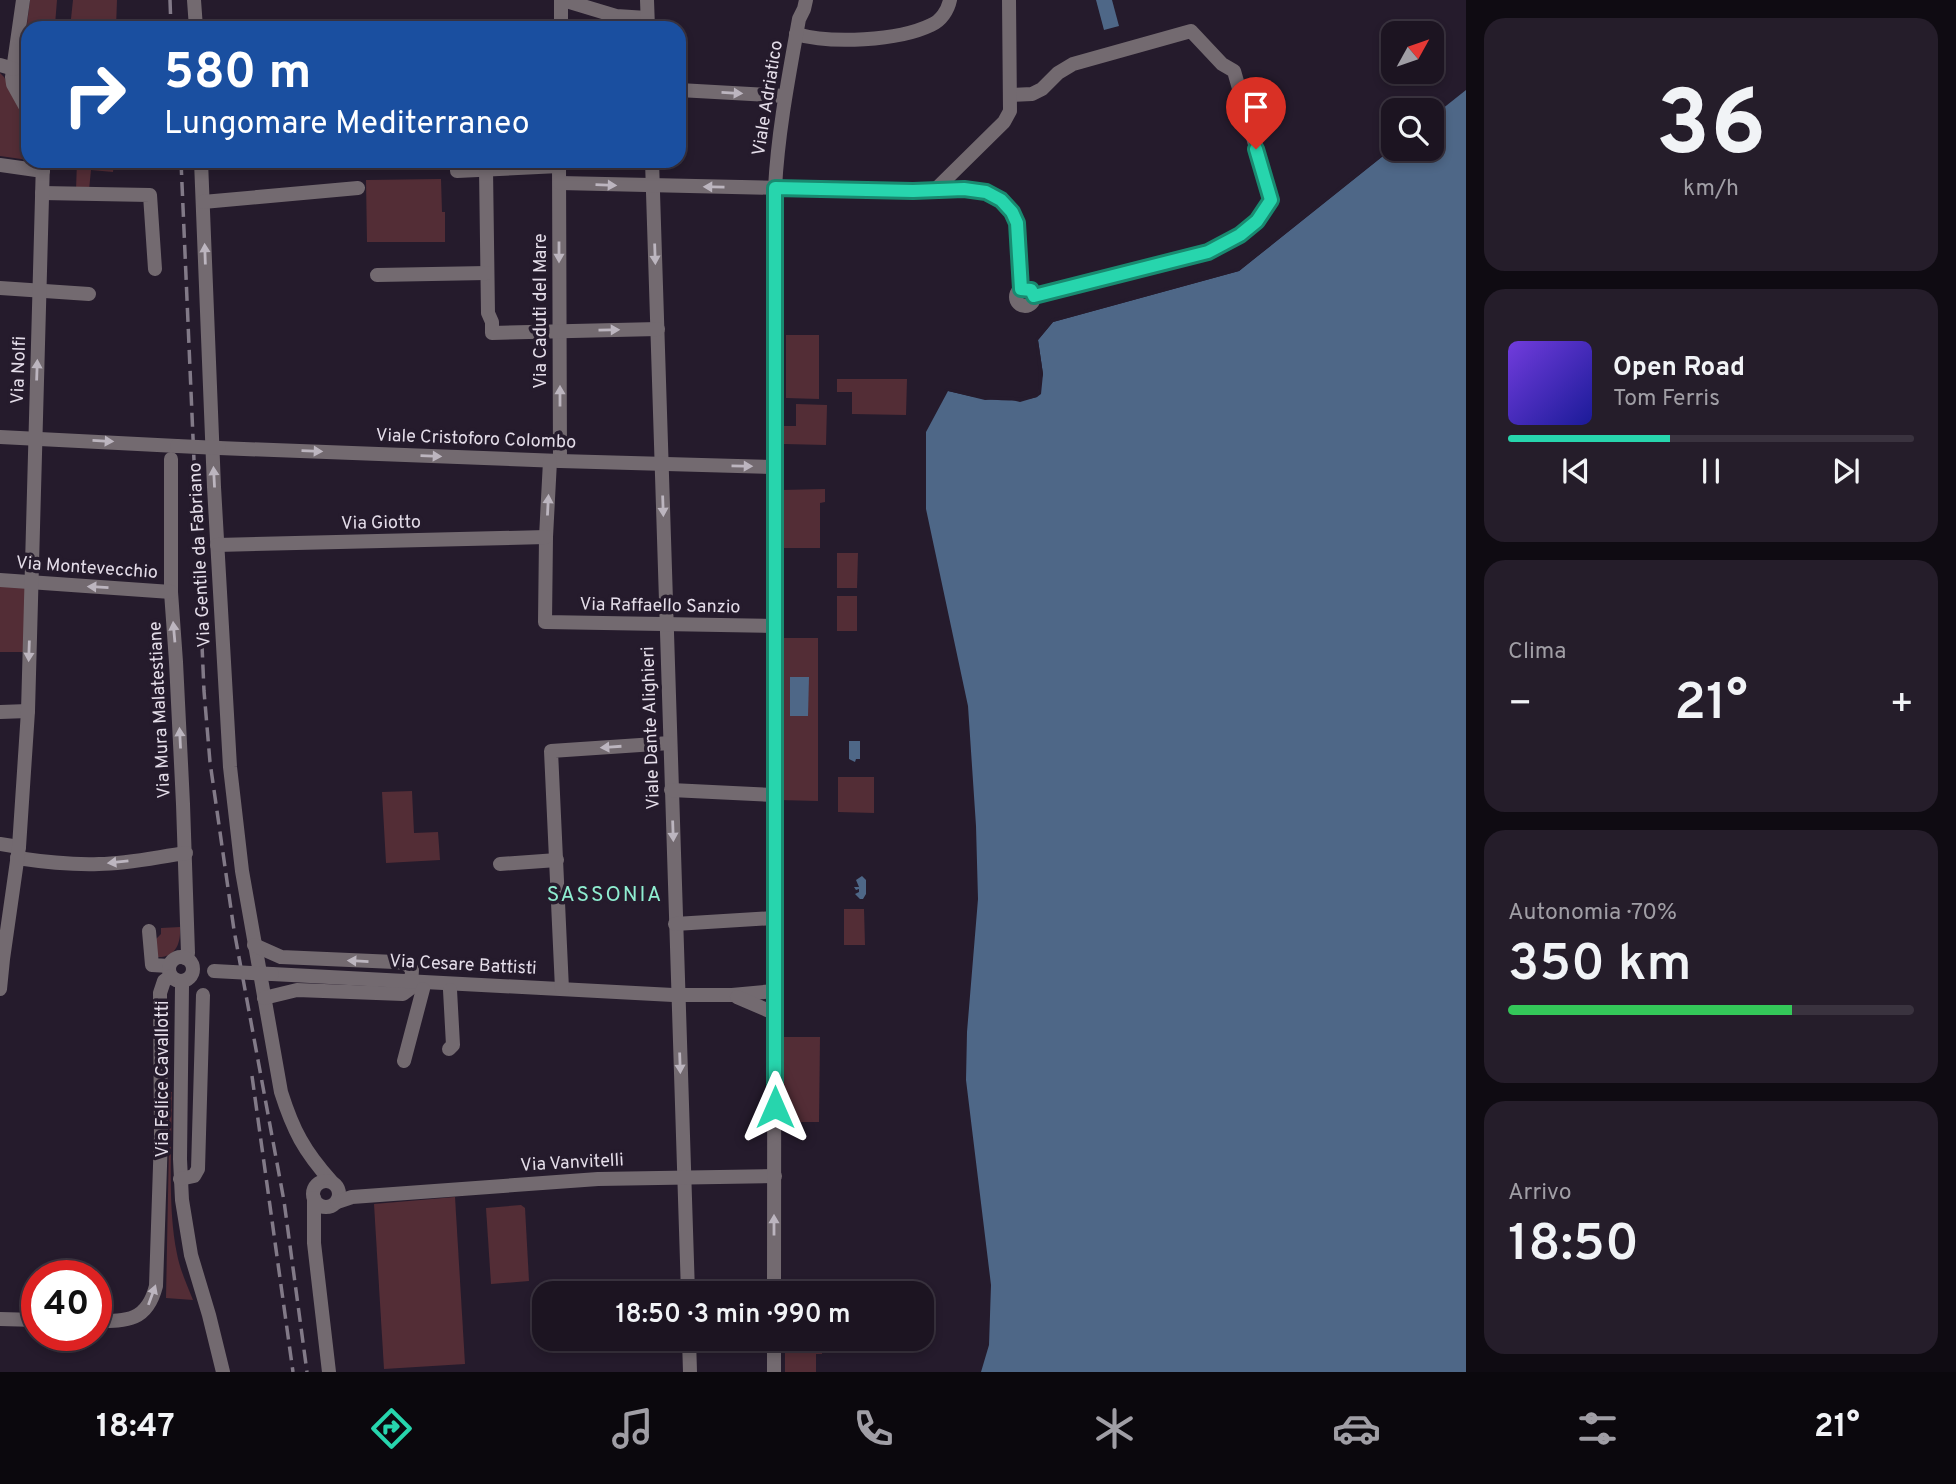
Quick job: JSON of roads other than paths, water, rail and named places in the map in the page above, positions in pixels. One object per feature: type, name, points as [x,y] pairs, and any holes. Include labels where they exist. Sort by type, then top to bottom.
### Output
[{"type":"street","points":[[21,98],[13,84],[7,63],[23,0]]},
{"type":"street","points":[[194,0],[196,21]]},
{"type":"street","points":[[561,21],[562,0],[639,21]]},
{"type":"street","points":[[647,0],[648,21]]},
{"type":"street","name":"Viale Adriatico","points":[[774,1281],[775,188],[785,96],[798,26],[806,0]]},
{"type":"street","points":[[798,26],[828,39],[899,34],[932,25],[942,17],[950,0]]},
{"type":"street","points":[[936,189],[1004,122],[1010,111],[1009,0]]},
{"type":"street","points":[[559,183],[913,191],[964,189],[986,192],[1001,200],[1012,212],[1017,223],[1028,292],[1208,252],[1240,235],[1257,221],[1271,200],[1234,71],[1223,64],[1191,31],[1073,64],[1032,94],[1010,95]]},
{"type":"street","points":[[7,63],[21,84]]},
{"type":"street","points":[[686,90],[785,96]]},
{"type":"street","points":[[0,165],[21,165]]},
{"type":"street","name":"Via Nolfi","points":[[0,989],[1,959],[18,853],[27,711],[43,168]]},
{"type":"street","name":"Via Gentile da Fabriano","points":[[201,168],[217,545],[230,767],[242,871],[281,1092],[296,1134],[312,1159],[334,1183]]},
{"type":"street","points":[[457,168],[457,171],[498,168]]},
{"type":"street","name":"Via Caduti del Mare","points":[[545,622],[546,537],[555,461],[559,331],[559,168]]},
{"type":"street","name":"Viale Dante Alighieri","points":[[652,168],[688,1281]]},
{"type":"street","points":[[486,169],[488,313],[492,322],[492,333],[658,329]]},
{"type":"street","points":[[203,202],[358,188]]},
{"type":"street","points":[[42,193],[150,195],[155,269]]},
{"type":"street","points":[[377,275],[487,273]]},
{"type":"street","points":[[0,288],[89,295]]},
{"type":"street","name":"Viale Cristoforo Colombo","points":[[0,437],[174,452],[219,448],[774,467]]},
{"type":"street","name":"Via Mura Malatestiane","points":[[174,452],[171,592],[186,853],[189,963]]},
{"type":"street","name":"Via Giotto","points":[[217,545],[546,537]]},
{"type":"street","name":"Via Montevecchio","points":[[0,580],[171,592]]},
{"type":"street","name":"Via Raffaello Sanzio","points":[[545,622],[775,626]]},
{"type":"street","points":[[0,712],[27,711]]},
{"type":"street","points":[[562,989],[551,751],[670,743]]},
{"type":"street","points":[[671,790],[774,795]]},
{"type":"street","points":[[0,844],[41,861],[99,864],[186,853]]},
{"type":"street","points":[[500,864],[557,860]]},
{"type":"street","points":[[675,924],[774,918]]},
{"type":"street","points":[[112,1321],[137,1317],[147,1308],[156,1286],[162,1115],[160,993],[164,981],[173,974],[176,959],[189,963],[190,976],[184,981],[173,974],[152,965],[149,931]]},
{"type":"street","points":[[254,944],[281,957],[405,964],[412,969],[419,991],[404,1061]]},
{"type":"street","name":"Via Cesare Battisti","points":[[189,963],[214,971],[272,974],[419,991],[562,989],[677,995],[732,995],[774,991]]},
{"type":"street","name":"Via Felice Cavallotti","points":[[173,974],[182,986],[180,1179],[188,1245],[222,1370]]},
{"type":"street","points":[[264,999],[297,990],[403,994],[419,991]]},
{"type":"street","points":[[449,1049],[453,1045],[450,990]]},
{"type":"street","name":"Via Felice Cavallotti","points":[[180,1179],[194,1176],[198,1169],[203,995]]},
{"type":"street","name":"Via Cesare Battisti","points":[[732,995],[774,1013]]},
{"type":"street","name":"Via Gentile da Fabriano","points":[[312,1159],[314,1244],[330,1372]]},
{"type":"street","name":"Via Vanvitelli","points":[[335,1204],[352,1197],[598,1179],[775,1176]]},
{"type":"street","points":[[314,1244],[335,1204],[340,1194],[334,1183],[319,1182],[314,1193],[316,1202],[324,1207],[335,1204]]},
{"type":"street","name":"Via Vanvitelli","points":[[334,1183],[372,1196]]},
{"type":"street","points":[[0,1319],[21,1320]]},
{"type":"street","points":[[689,1351],[690,1372]]},
{"type":"street","points":[[774,1351],[774,1372]]},
{"type":"water","points":[[1096,0],[1112,0],[1119,26],[1104,30]]},
{"type":"water","points":[[1466,90],[1466,1372],[981,1372],[989,1345],[991,1285],[966,1080],[967,1032],[978,899],[976,826],[968,706],[926,509],[926,432],[948,391],[1004,400],[1037,397],[1043,374],[1038,340],[1053,322],[1239,271],[1381,158],[1381,161],[1444,161],[1444,107]]},
{"type":"water","points":[[790,677],[809,677],[808,716],[790,716]]},
{"type":"water","points":[[849,741],[860,741],[860,759],[855,762],[849,759]]},
{"type":"water","points":[[862,876],[866,880],[866,894],[860,899],[855,894],[859,889],[854,887],[859,887],[856,880]]},
{"type":"railway","points":[[170,0],[171,21]]},
{"type":"railway","points":[[181,168],[204,691],[210,762],[234,930],[284,1201],[307,1372]]},
{"type":"railway","points":[[252,1076],[293,1372]]},
{"type":"district","name":"SASSONIA","points":[[605,894]]}]
